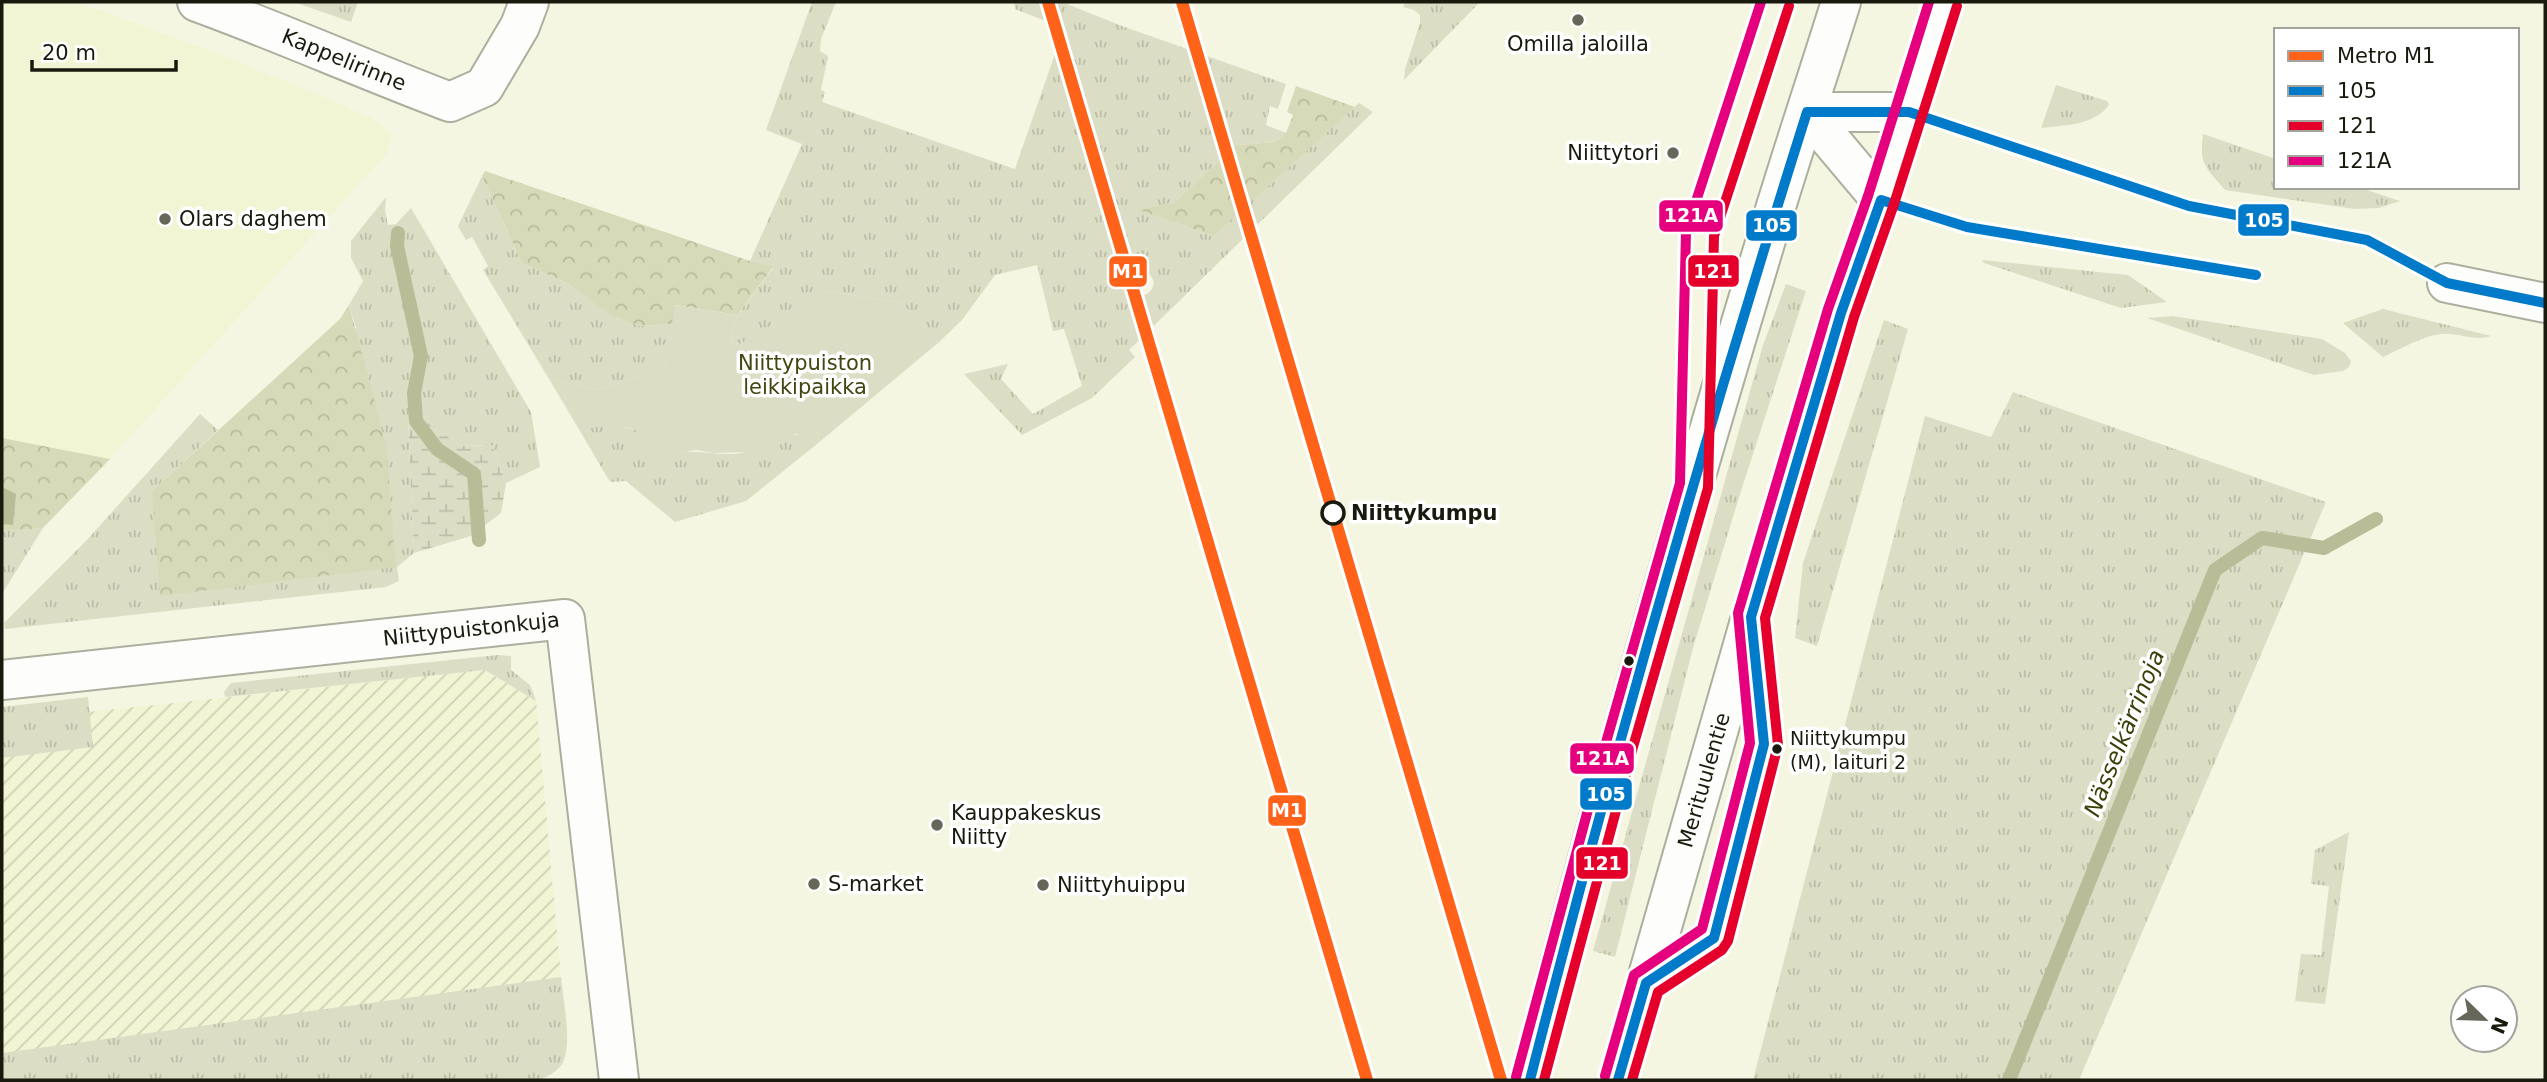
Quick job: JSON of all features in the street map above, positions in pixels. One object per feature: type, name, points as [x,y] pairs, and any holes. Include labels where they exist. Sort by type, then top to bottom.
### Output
[{"type":"main road","name":"Kappelirinne","points":[[197,2],[287,35],[375,74],[450,102],[484,87],[520,26],[529,2]]},
{"type":"main road","points":[[1530,1080],[1620,743],[1769,231],[1841,2]]},
{"type":"main road","name":"Merituulentie","points":[[1618,1080],[1837,326],[1881,200],[1944,2]]},
{"type":"main road","points":[[1807,112],[1909,112]]},
{"type":"main road","points":[[1807,112],[1881,200]]},
{"type":"main road","points":[[2447,283],[2545,303]]},
{"type":"main road","name":"Niittypuistonkuja","points":[[2,680],[565,619],[619,1080]]},
{"type":"shaded area","name":"Olars daghem","points":[[2,2],[68,2],[97,9],[327,98],[373,119],[392,134],[388,152],[110,459],[2,438]]},
{"type":"shaded area","points":[[2,487],[16,494],[13,525],[2,524]]},
{"type":"shaded area","points":[[485,670],[536,701],[565,1021],[2,1080],[2,721]]},
{"type":"green space","points":[[294,2],[358,2],[351,22]]},
{"type":"green space","points":[[812,2],[836,2],[821,39],[820,51],[828,56],[821,90],[825,92],[822,102],[1015,169],[1064,28],[1015,9],[1014,2],[1062,2],[1286,84],[1278,109],[1270,106],[1266,125],[1286,133],[1275,142],[1235,145],[1175,202],[1140,210],[1212,236],[1359,103],[1373,112],[1129,350],[1135,357],[1092,398],[1022,435],[964,374],[1008,364],[1001,379],[1033,414],[1082,386],[1064,329],[1053,331],[1037,265],[995,275],[962,320],[938,343],[902,303],[827,291],[741,344],[730,342],[737,315],[773,268],[750,261],[802,144],[766,130]],"holes":[[[1142,269],[1150,275],[1154,283],[1151,290],[1139,296],[1129,289],[1127,283],[1133,272]]]},
{"type":"green space","points":[[1405,2],[1480,2],[1404,80],[1420,23],[1420,15],[1403,7]]},
{"type":"green space","points":[[2056,85],[2107,101],[2109,105],[2087,121],[2041,128]]},
{"type":"green space","points":[[1296,86],[1355,107],[1213,236],[1139,210],[1175,202],[1235,145],[1275,142],[1286,133],[1293,115],[1287,112]]},
{"type":"green space","points":[[2203,134],[2274,158],[2274,189],[2364,189],[2400,201],[2379,208],[2355,209],[2225,190],[2205,165],[2202,153]]},
{"type":"green space","points":[[485,171],[773,267],[737,315],[676,305],[673,324],[639,326],[611,315],[569,284],[522,263],[482,176]]},
{"type":"green space","points":[[482,176],[522,263],[569,284],[612,315],[639,326],[673,324],[664,370],[596,390],[549,379],[483,270],[488,266],[472,237],[466,240],[458,226]]},
{"type":"green space","points":[[386,197],[388,225],[396,224],[411,208],[531,412],[540,467],[506,483],[492,445],[461,446],[429,424],[416,403],[408,420],[414,553],[397,567],[399,581],[386,587],[5,629],[4,623],[86,541],[200,414],[218,430],[152,491],[356,328],[349,305],[363,281],[351,258],[351,241]]},
{"type":"green space","points":[[1982,260],[2128,275],[2167,302],[2121,308],[1984,263]]},
{"type":"green space","points":[[1786,284],[1806,291],[1693,648],[1615,957],[1593,951],[1763,345]]},
{"type":"green space","name":"Niittypuiston leikkipaikka","points":[[827,291],[902,303],[938,343],[817,444],[796,434],[749,452],[714,453],[696,450],[669,455],[653,450],[635,430],[629,428],[607,424],[580,431],[549,379],[596,390],[664,370],[675,305],[737,315],[730,342],[741,344]]},
{"type":"green space","points":[[349,305],[386,445],[396,567],[160,596],[152,491],[340,319]]},
{"type":"green space","points":[[2383,309],[2491,336],[2478,338],[2434,335],[2383,357],[2343,323]]},
{"type":"green space","points":[[2172,316],[2322,339],[2345,353],[2351,361],[2349,367],[2343,371],[2314,375],[2147,318]]},
{"type":"green space","points":[[1884,320],[1908,329],[1817,646],[1795,638],[1803,563]]},
{"type":"green space","points":[[2013,392],[2326,502],[2079,1080],[1753,1080],[1925,416],[1991,437]]},
{"type":"green space","points":[[416,402],[429,424],[461,446],[492,445],[506,483],[501,513],[471,536],[414,553],[408,420]]},
{"type":"green space","points":[[607,423],[635,430],[669,455],[686,452],[742,453],[791,435],[805,437],[817,444],[746,501],[675,522],[626,481],[610,482],[580,431]]},
{"type":"green space","points":[[2,438],[110,459],[43,528],[2,531]]},
{"type":"green space","points":[[43,528],[2,594],[2,531]]},
{"type":"green space","points":[[498,655],[511,656],[511,670],[530,685],[536,701],[485,670],[225,697],[224,692],[231,683]]},
{"type":"green space","points":[[88,697],[93,747],[2,758],[2,707]]},
{"type":"green space","points":[[2349,832],[2325,1004],[2295,1001],[2301,954],[2321,955],[2329,886],[2311,884],[2315,850]]},
{"type":"green space","points":[[561,977],[567,1034],[565,1056],[558,1069],[540,1080],[2,1080],[2,1053]]},
{"type":"waterway","points":[[398,233],[397,246],[421,356],[414,393],[416,421],[437,449],[474,474],[479,540]]},
{"type":"waterway","name":"Nässelkärrinoja","points":[[2009,1080],[2215,570],[2262,538],[2324,548],[2376,519]]},
{"type":"metro line","name":"M1","points":[[1048,2],[1367,1080]]},
{"type":"metro line","name":"M1","points":[[1182,2],[1501,1080]]},
{"type":"transit line","name":"121A","points":[[1516,1077],[1607,739],[1680,483],[1686,232],[1761,2]]},
{"type":"transit line","name":"121A","points":[[1605,1076],[1634,975],[1702,929],[1750,743],[1738,613],[1828,309],[1868,196],[1929,2]]},
{"type":"transit line","name":"121","points":[[1544,1080],[1633,747],[1708,488],[1714,236],[1789,6]]},
{"type":"transit line","name":"121","points":[[1632,1080],[1658,992],[1722,950],[1728,941],[1778,745],[1765,618],[1854,317],[1894,204],[1957,6]]},
{"type":"transit line","name":"105","points":[[1530,1080],[1662,594],[1807,112],[1909,112],[2189,206],[2367,240],[2447,283],[2545,303]]},
{"type":"transit line","name":"105","points":[[1618,1080],[1646,983],[1714,938],[1764,744],[1751,617],[1841,313],[1881,200],[1967,227],[2256,275]]},
{"type":"place","name":"Omilla jaloilla","points":[[1578,20]]},
{"type":"place","name":"Niittytori","points":[[1673,153]]},
{"type":"place","name":"Olars daghem","points":[[165,219]]},
{"type":"place","name":"Niittykumpu","points":[[1333,513]]},
{"type":"place","name":"Niittykumpu (M), laituri 2","points":[[1777,749]]},
{"type":"place","name":"Kauppakeskus Niitty","points":[[937,825]]},
{"type":"place","name":"S-market","points":[[814,884]]},
{"type":"place","name":"Niittyhuippu","points":[[1043,885]]}]
